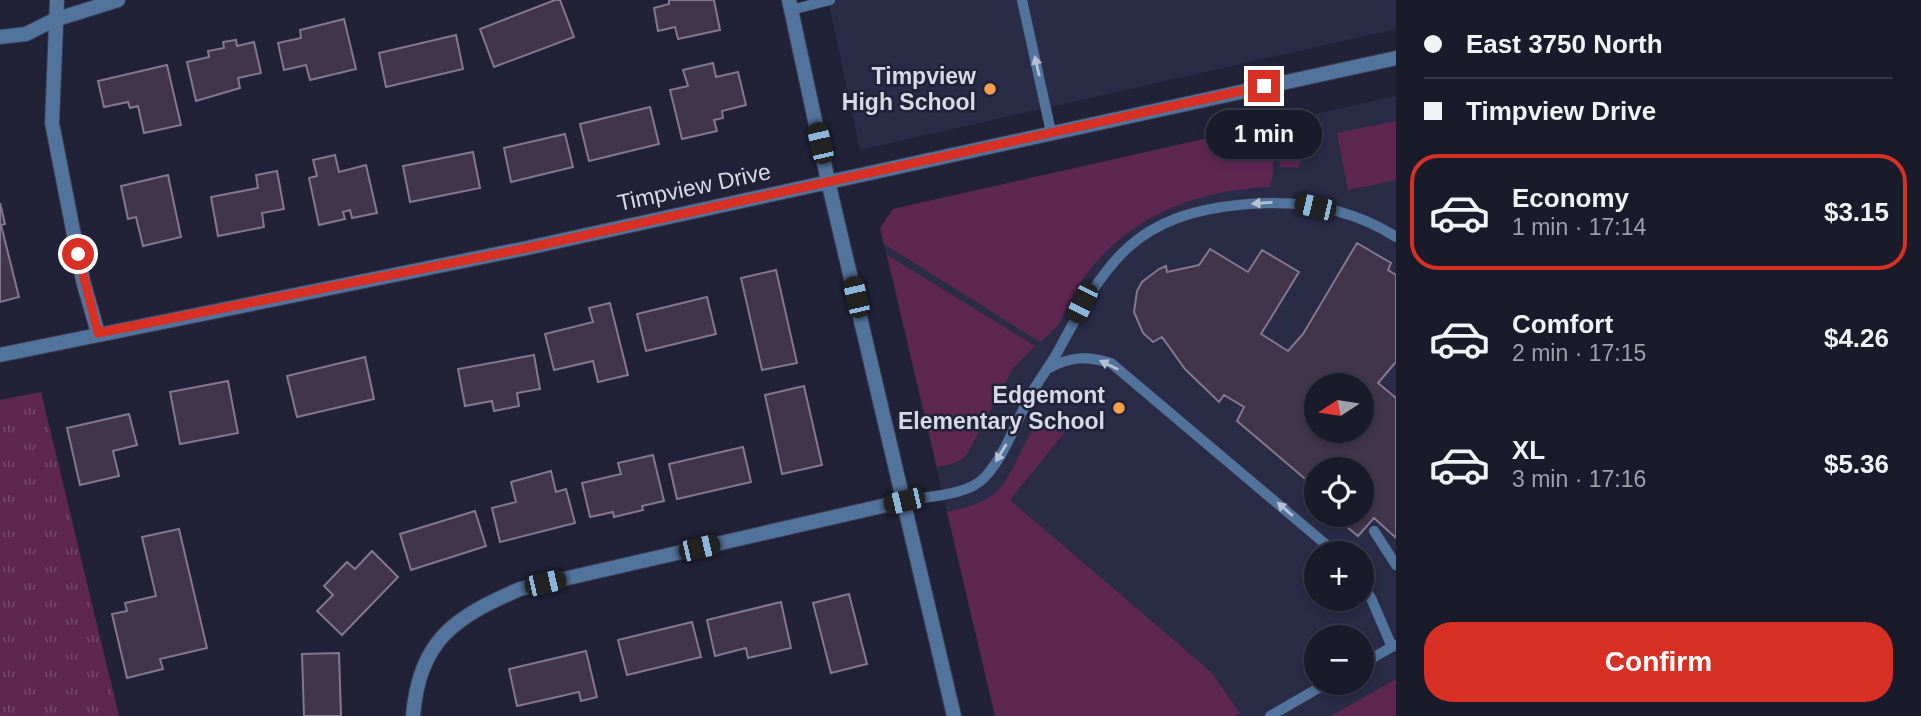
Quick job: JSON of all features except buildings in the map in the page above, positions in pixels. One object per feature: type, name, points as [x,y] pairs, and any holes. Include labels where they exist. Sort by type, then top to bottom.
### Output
[{"type":"street","points":[[57,0],[54,20],[52,123],[83,281],[98,333]]},
{"type":"street","points":[[0,37],[26,34],[54,20],[118,0]]},
{"type":"street","points":[[790,5],[828,181],[954,716]]},
{"type":"street","name":"Timpview Drive","points":[[0,355],[527,248],[1396,58]]},
{"type":"street","points":[[413,716],[415,694],[431,649],[473,609],[520,589],[904,501]]},
{"type":"lane","points":[[790,5],[830,0]]},
{"type":"lane","points":[[1022,0],[1051,132]]},
{"type":"lane","points":[[904,501],[960,490],[983,479],[1049,369],[1082,303],[1114,260],[1153,227],[1211,207],[1289,201],[1367,219],[1396,237]]},
{"type":"lane","points":[[1049,369],[1068,358],[1086,356],[1111,363],[1322,541]]},
{"type":"lane","points":[[1374,531],[1396,565]]},
{"type":"lane","points":[[1374,604],[1394,646],[1374,657]]},
{"type":"lane","points":[[1270,716],[1306,695]]},
{"type":"shaded area","name":"Timpview High School","points":[[828,0],[1396,0],[1396,29],[860,150]]},
{"type":"shaded area","name":"Edgemont Elementary School","points":[[1396,96],[1396,716],[995,716],[880,228],[893,209]]},
{"type":"green space","points":[[1396,121],[1396,180],[1348,190],[1337,133]]},
{"type":"green space","points":[[1266,125],[1273,165],[1269,187],[1214,194],[1163,212],[1140,225],[1098,260],[1081,282],[1060,322],[1040,342],[884,244],[880,228],[893,209]]},
{"type":"green space","points":[[1312,128],[1298,168],[1280,167],[1276,136]]},
{"type":"green space","points":[[887,255],[1035,346],[1013,368],[966,456],[954,463],[937,467]]},
{"type":"green space","points":[[41,392],[119,716],[0,716],[0,400]]},
{"type":"green space","points":[[1048,417],[1063,426],[1064,433],[1010,500],[1211,672],[1240,713],[1236,716],[995,716],[947,512],[980,502],[997,491],[1034,429]]},
{"type":"green space","points":[[1396,679],[1396,716],[1331,716],[1368,695],[1374,695],[1374,692]]},
{"type":"place","name":"Timpview High School","points":[[990,89]]},
{"type":"place","name":"Edgemont Elementary School","points":[[1119,408]]},
{"type":"route","points":[[78,254],[98,333],[527,248],[1264,86]]}]
